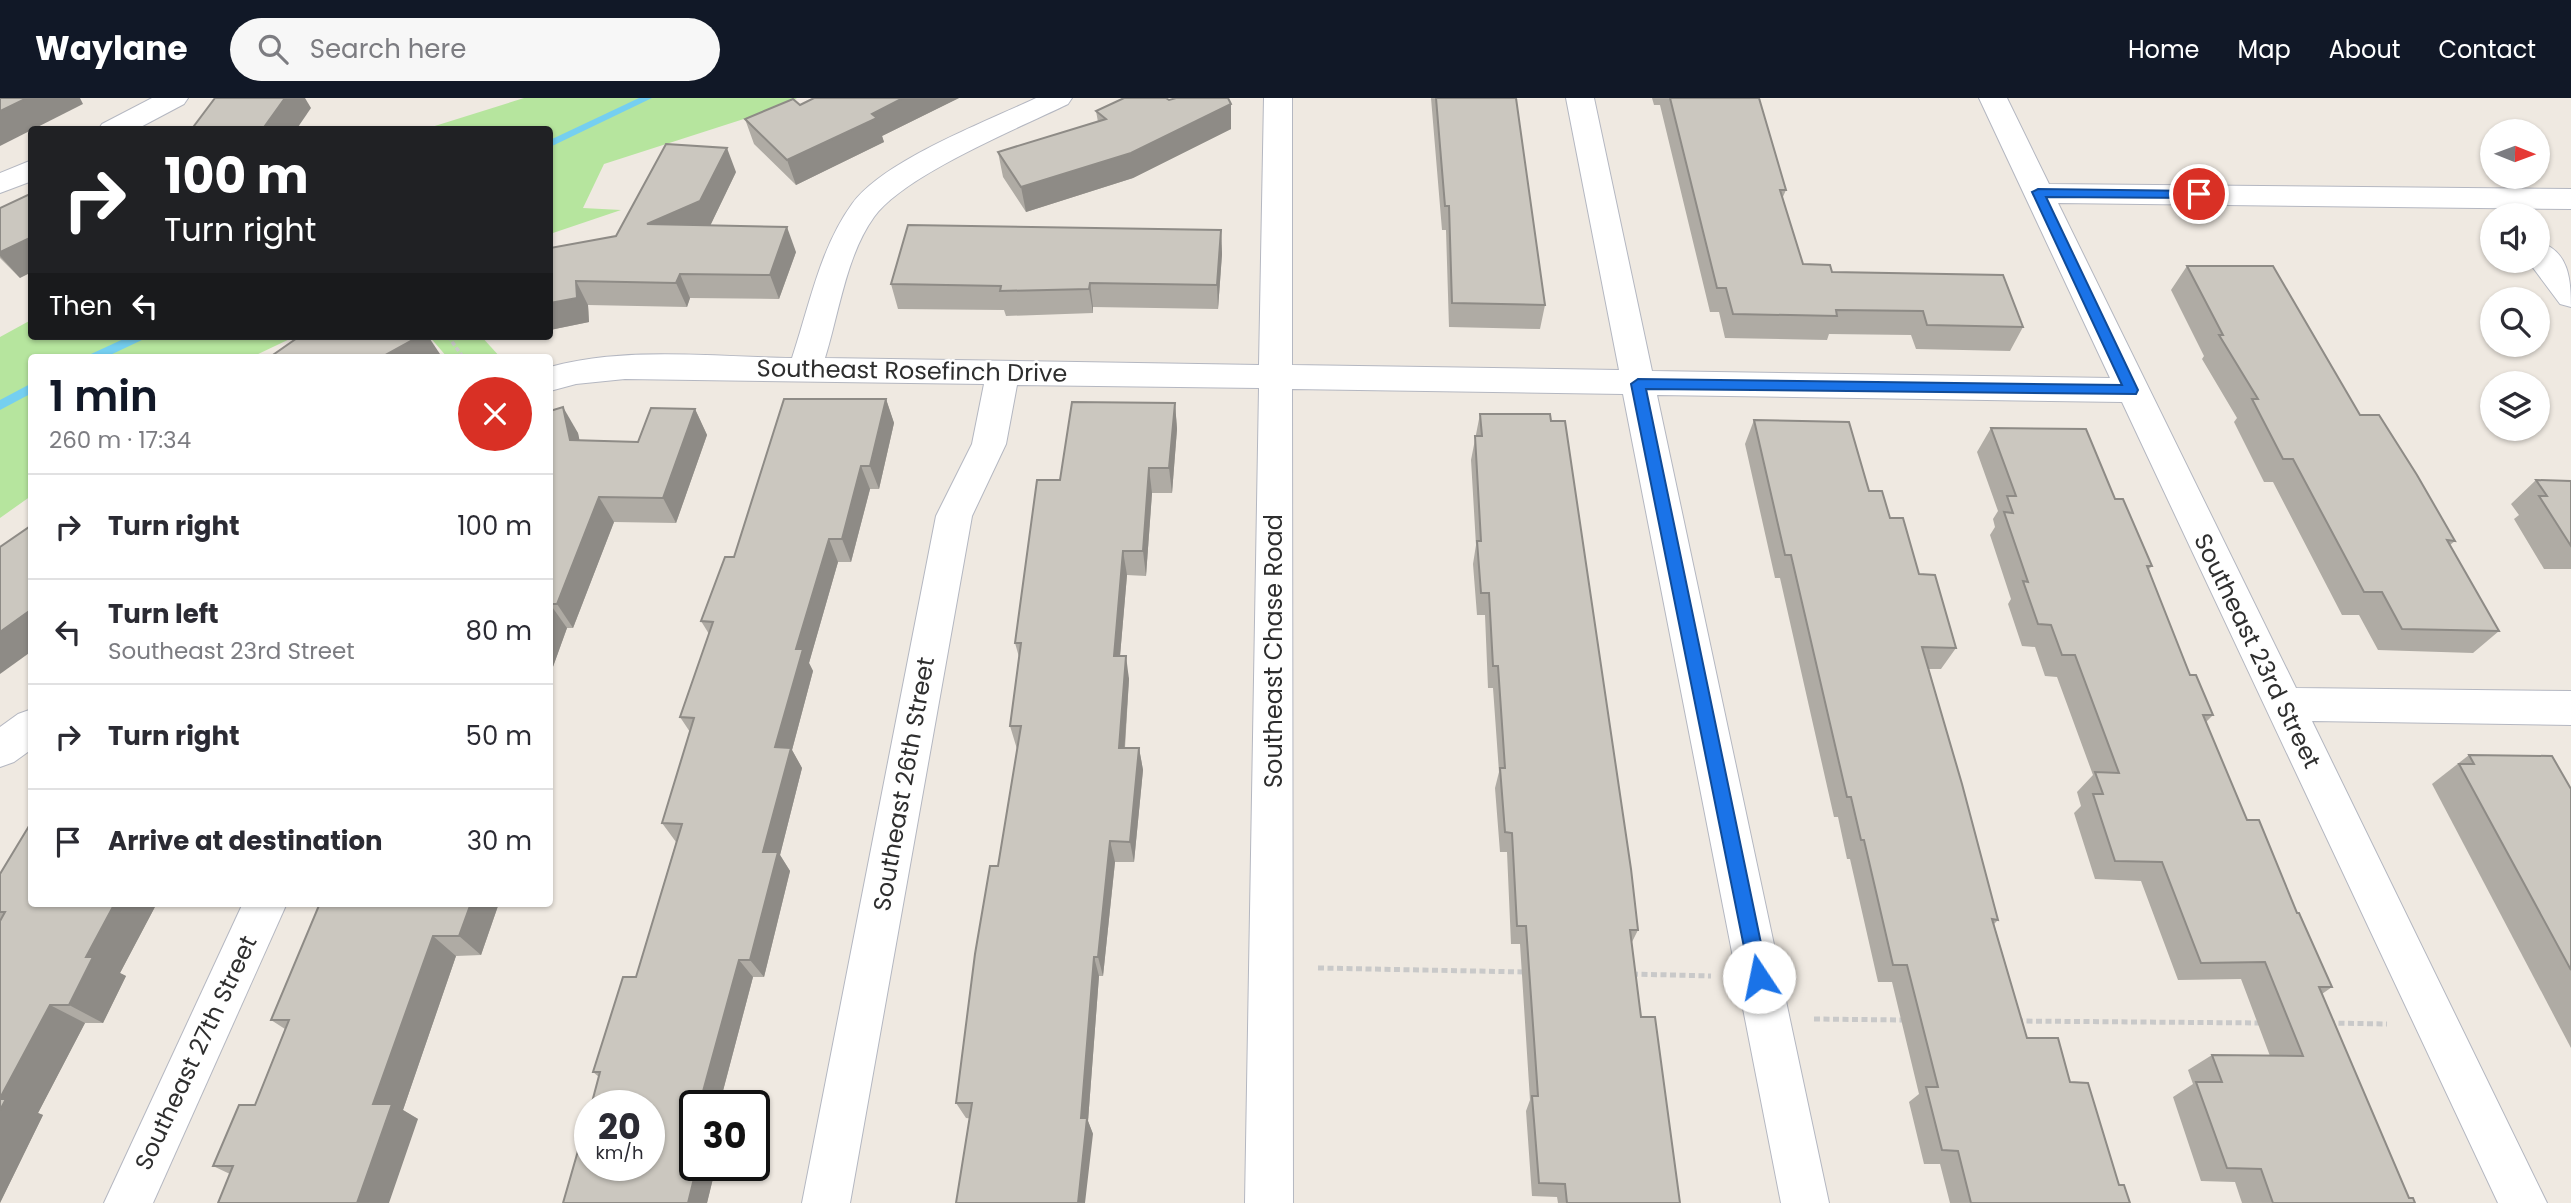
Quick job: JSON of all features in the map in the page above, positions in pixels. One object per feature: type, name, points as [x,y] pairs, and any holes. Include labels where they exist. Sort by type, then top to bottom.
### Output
[{"type":"street","points":[[120,126],[174,98]]},
{"type":"street","points":[[805,370],[847,241],[864,208],[897,181],[1058,98]]},
{"type":"street","name":"Southeast Chase Road","points":[[1269,1203],[1278,98]]},
{"type":"street","points":[[1580,98],[1805,1203]]},
{"type":"street","name":"Southeast 23rd Street","points":[[1993,98],[2523,1203]]},
{"type":"street","points":[[0,184],[28,171]]},
{"type":"street","points":[[2038,192],[2480,206]]},
{"type":"street","points":[[2537,203],[2571,199]]},
{"type":"street","points":[[2550,268],[2571,296]]},
{"type":"street","name":"Southeast Rosefinch Drive","points":[[553,378],[576,372],[625,367],[2131,390]]},
{"type":"street","name":"Southeast 26th Street","points":[[826,1203],[954,516],[989,444],[1003,372]]},
{"type":"street","points":[[2282,704],[2571,708]]},
{"type":"street","points":[[0,750],[28,729]]},
{"type":"street","name":"Southeast 27th Street","points":[[128,1203],[263,907]]},
{"type":"path","points":[[1271,967],[1536,972]]},
{"type":"path","points":[[1620,974],[1759,977]]},
{"type":"path","points":[[1768,1018],[1907,1020]]},
{"type":"path","points":[[2005,1020],[2269,1023]]},
{"type":"path","points":[[2325,1023],[2437,1024]]},
{"type":"green space","points":[[524,98],[797,98],[784,106],[604,164],[583,208],[621,210],[553,233],[553,126],[435,126]]},
{"type":"green space","points":[[28,322],[28,340],[288,340],[258,354],[28,354],[28,498],[0,518],[0,337]]},
{"type":"green space","points":[[432,340],[485,340],[497,354],[444,354]]},
{"type":"building","points":[[0,98],[27,98],[0,111]]},
{"type":"building","points":[[215,98],[285,98],[265,126],[194,126]]},
{"type":"building","points":[[814,98],[903,98],[872,114],[877,118],[787,160],[745,119],[793,99],[800,105]]},
{"type":"building","points":[[1124,98],[1228,98],[1231,104],[1131,153],[1021,187],[998,152],[1106,119],[1096,111]]},
{"type":"building","points":[[1436,98],[1516,98],[1545,305],[1452,303],[1449,206],[1445,206]]},
{"type":"building","points":[[1670,98],[1759,98],[1786,190],[1780,190],[1803,264],[1830,265],[1832,272],[2003,275],[2023,327],[1927,325],[1923,311],[1836,310],[1837,316],[1733,314],[1726,288],[1717,288]]},
{"type":"building","points":[[666,144],[727,148],[700,201],[647,224],[787,227],[770,275],[680,274],[676,283],[576,281],[577,298],[553,302],[553,247],[616,236]]},
{"type":"building","points":[[28,195],[28,239],[0,252],[0,208]]},
{"type":"building","points":[[908,225],[1221,230],[1217,285],[1090,283],[1089,289],[1000,291],[1001,286],[891,284]]},
{"type":"building","points":[[2187,266],[2273,266],[2360,415],[2379,415],[2417,475],[2455,541],[2447,540],[2499,631],[2402,629],[2382,592],[2364,592],[2293,459],[2283,459],[2252,399],[2258,399],[2219,335],[2223,335]]},
{"type":"building","points":[[294,340],[413,340],[387,354],[274,354]]},
{"type":"building","points":[[784,399],[886,399],[870,466],[861,466],[842,539],[829,539],[796,649],[803,649],[775,747],[791,748],[763,852],[778,852],[750,960],[739,960],[703,1090],[679,1090],[679,1181],[693,1181],[688,1203],[563,1203],[574,1165],[574,1181],[665,1181],[665,1090],[595,1090],[600,1072],[593,1072],[623,977],[636,977],[682,824],[662,823],[694,718],[680,717],[713,622],[701,621],[725,557],[734,557]]},
{"type":"building","points":[[1072,402],[1175,403],[1169,468],[1149,468],[1143,551],[1123,551],[1114,656],[1126,656],[1119,748],[1139,748],[1130,842],[1110,841],[1098,957],[1094,957],[1081,1118],[1087,1118],[1078,1203],[956,1203],[972,1103],[956,1103],[975,954],[990,866],[998,866],[1021,726],[1010,726],[1021,643],[1015,643],[1037,480],[1060,480]]},
{"type":"building","points":[[563,407],[570,440],[638,442],[651,408],[695,409],[663,498],[599,497],[557,604],[553,604],[553,410]]},
{"type":"building","points":[[1480,414],[1550,414],[1551,421],[1565,421],[1631,869],[1638,930],[1630,930],[1641,1017],[1655,1017],[1680,1203],[1567,1203],[1565,1184],[1539,1183],[1532,1096],[1538,1096],[1526,926],[1517,926],[1512,833],[1505,832],[1500,768],[1505,768],[1498,666],[1493,666],[1489,593],[1481,593],[1477,541],[1481,541],[1475,436],[1482,436]]},
{"type":"building","points":[[1754,420],[1849,422],[1869,491],[1882,491],[1890,518],[1903,518],[1919,574],[1935,575],[1956,648],[1922,647],[1962,784],[1998,920],[1992,919],[2027,1038],[2058,1038],[2070,1082],[2088,1083],[2119,1185],[2124,1185],[2130,1203],[1971,1203],[1958,1151],[1942,1150],[1926,1087],[1938,1087],[1907,965],[1893,965],[1864,840],[1861,840],[1851,797],[1847,797],[1791,555],[1785,555]]},
{"type":"building","points":[[1991,428],[2086,429],[2115,499],[2123,499],[2152,566],[2147,566],[2190,675],[2196,675],[2213,715],[2203,715],[2247,820],[2259,820],[2297,913],[2332,987],[2319,987],[2409,1198],[2413,1198],[2415,1203],[2273,1203],[2261,1169],[2227,1168],[2196,1082],[2222,1082],[2212,1055],[2303,1056],[2265,962],[2201,963],[2162,862],[2115,861],[2093,794],[2103,794],[2095,772],[2119,773],[2075,655],[2062,655],[2051,625],[2038,624],[2023,581],[2028,582],[2004,512],[2013,513],[2007,496],[2016,496]]},
{"type":"building","points":[[2536,480],[2571,481],[2571,546],[2539,496],[2547,496]]},
{"type":"building","points":[[28,528],[28,612],[0,632],[0,547]]},
{"type":"building","points":[[2469,755],[2552,756],[2571,789],[2571,970],[2459,764],[2474,764]]},
{"type":"building","points":[[28,828],[28,907],[113,907],[86,957],[93,957],[69,1005],[50,1005],[0,1098],[0,921],[5,912],[0,912],[0,874]]},
{"type":"building","points":[[318,907],[470,907],[459,936],[433,936],[373,1104],[392,1104],[357,1203],[218,1203],[233,1166],[213,1166],[239,1105],[255,1105],[289,1020],[271,1020]]},
{"type":"building","points":[[0,1099],[6,1099],[0,1110]]},
{"type":"waterway","points":[[553,143],[647,98]]},
{"type":"waterway","points":[[101,354],[131,340]]},
{"type":"waterway","points":[[0,406],[28,389]]},
{"type":"route","points":[[1759,977],[1638,384],[2131,390],[2038,192],[2199,194]]}]
